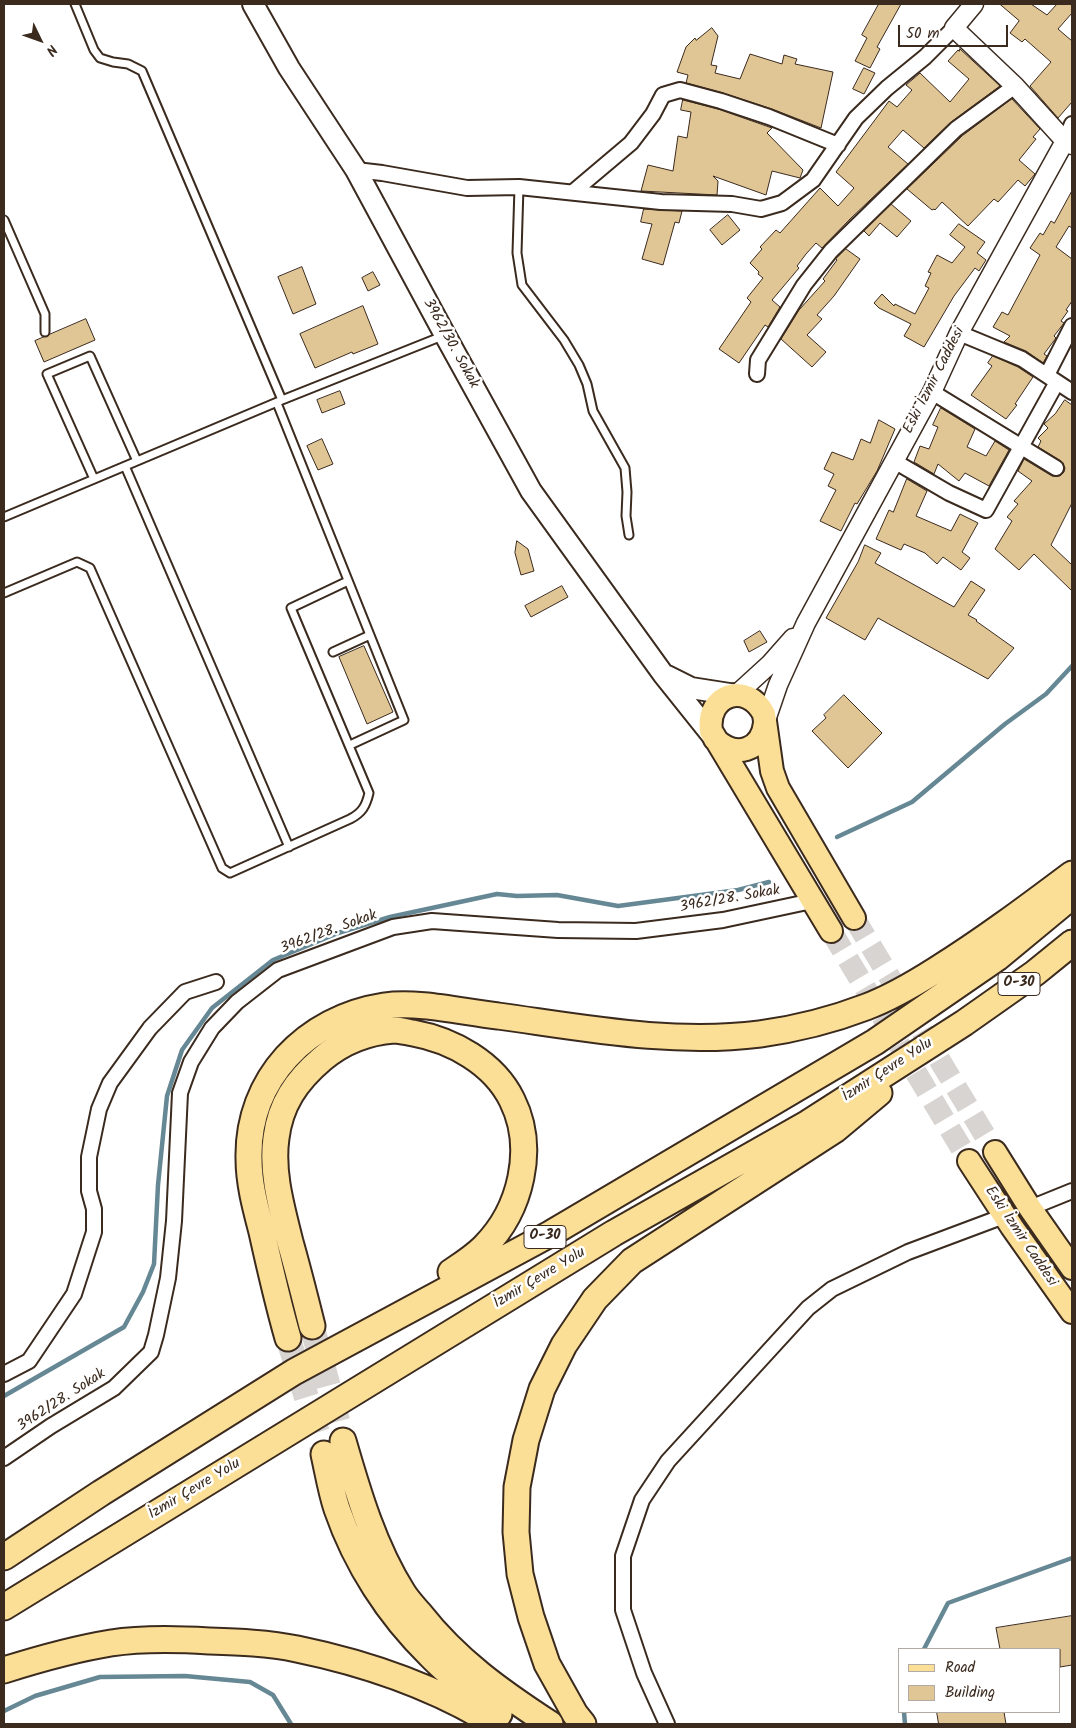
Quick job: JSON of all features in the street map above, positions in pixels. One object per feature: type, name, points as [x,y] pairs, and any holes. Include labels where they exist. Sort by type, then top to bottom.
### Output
[{"type":"highway","points":[[288,1338],[254,1196],[248,1159],[250,1137],[258,1103],[266,1086],[290,1053],[309,1035],[323,1026],[365,1010],[398,1005],[670,1038],[758,1034],[794,1028],[865,1008],[916,982],[980,943],[1072,874]]},
{"type":"highway","name":"O-30","points":[[4,1556],[100,1492],[294,1372],[550,1234],[874,1042],[997,958],[1072,896]]},
{"type":"highway","name":"İzmir Çevre Yolu","points":[[4,1607],[614,1233],[808,1123],[964,1023],[1035,973],[1072,943]]},
{"type":"highway","points":[[583,1724],[575,1714],[546,1664],[520,1574],[516,1532],[517,1487],[526,1440],[542,1389],[564,1345],[595,1299],[632,1261],[836,1129],[964,1023]]},
{"type":"highway","points":[[294,1372],[473,1258],[494,1234],[513,1202],[519,1185],[524,1156],[524,1139],[513,1101],[506,1090],[486,1068],[459,1048],[441,1040],[395,1030],[360,1036],[330,1052],[299,1080],[288,1098],[279,1117],[276,1140],[276,1175],[281,1205],[312,1326]]},
{"type":"highway","points":[[511,1724],[431,1657],[404,1628],[382,1598],[357,1554],[337,1509],[334,1447],[360,1497],[382,1552],[403,1594],[435,1633],[467,1664],[498,1689],[550,1724]]},
{"type":"highway","points":[[4,1670],[51,1656],[112,1643],[175,1639],[237,1642],[295,1648],[352,1662],[404,1680],[445,1698],[495,1724]]},
{"type":"main road","name":"3962/30. Sokak","points":[[253,4],[289,68],[356,170],[531,491],[663,674],[715,739]]},
{"type":"main road","points":[[663,674],[691,688],[746,696],[754,700],[760,707],[764,714],[772,771],[778,788],[854,918]]},
{"type":"main road","points":[[736,695],[724,699],[714,708],[710,722],[711,731],[831,931]]},
{"type":"main road","points":[[715,739],[729,749],[744,750],[757,742],[764,730],[765,722]]},
{"type":"main road","name":"Eski İzmir Caddesi","points":[[994,1152],[1072,1268]]},
{"type":"main road","name":"Eski İzmir Caddesi","points":[[969,1161],[1004,1216],[1072,1312]]},
{"type":"street","points":[[356,170],[467,188],[519,187],[660,202],[732,204],[761,209],[782,203],[813,180],[856,118],[886,88],[925,57],[954,28],[974,4]]},
{"type":"street","points":[[954,28],[1015,86],[1068,143]]},
{"type":"street","points":[[757,374],[758,360],[804,285],[831,251],[956,130],[1015,86]]},
{"type":"street","points":[[573,192],[631,143],[653,114],[663,95],[680,90],[769,117],[838,145]]},
{"type":"street","points":[[1068,143],[1072,124]]},
{"type":"street","name":"Eski İzmir Caddesi","points":[[765,722],[778,686],[806,622],[932,392],[959,333],[1068,143]]},
{"type":"street","points":[[894,461],[949,493],[986,510],[1021,448],[1052,379],[1072,326]]},
{"type":"street","points":[[959,333],[1022,359],[1072,392]]},
{"type":"street","points":[[932,392],[1056,468]]},
{"type":"street","name":"Eski İzmir Caddesi","points":[[736,695],[770,664],[806,622]]},
{"type":"street","name":"3962/28. Sokak","points":[[4,1458],[51,1426],[114,1388],[151,1352],[168,1278],[174,1221],[180,1093],[191,1062],[212,1028],[237,1002],[278,970],[393,927],[432,921],[558,930],[636,931],[723,920],[812,901]]},
{"type":"street","points":[[4,1374],[29,1361],[74,1294],[94,1232],[94,1209],[89,1191],[90,1157],[99,1109],[110,1083],[150,1028],[185,992],[216,982]]},
{"type":"street","points":[[1030,1208],[1072,1191]]},
{"type":"street","points":[[667,1724],[644,1673],[623,1610],[623,1556],[642,1500],[668,1461],[808,1308],[832,1289],[908,1252],[1004,1216]]},
{"type":"lane","points":[[75,4],[94,50],[100,58],[128,64],[142,71],[280,401],[348,581],[404,720],[350,745]]},
{"type":"lane","points":[[519,187],[517,253],[522,285],[564,340],[579,366],[587,384],[593,411],[625,468],[626,516],[629,536]]},
{"type":"lane","points":[[4,220],[44,314],[45,332]]},
{"type":"lane","points":[[4,517],[280,401],[445,335]]},
{"type":"lane","points":[[94,479],[47,374],[56,370],[90,356],[137,461]]},
{"type":"lane","points":[[125,466],[289,847]]},
{"type":"lane","points":[[4,593],[76,562],[90,568],[222,868],[230,873],[350,820],[358,815],[366,806],[369,793],[291,608],[348,581]]},
{"type":"lane","points":[[333,652],[370,635]]},
{"type":"building","points":[[879,4],[901,4],[877,47],[880,49],[870,68],[855,61],[867,38],[862,35]]},
{"type":"building","points":[[1000,4],[1031,4],[1047,15],[1057,4],[1072,4],[1072,13],[1058,29],[1072,41],[1072,102],[1058,118],[1030,86],[1051,62],[1025,39],[1022,42],[1010,33],[1019,21]]},
{"type":"building","points":[[712,28],[718,36],[711,65],[717,66],[715,73],[740,79],[750,54],[782,64],[784,55],[797,59],[795,64],[833,72],[821,128],[772,109],[686,83],[688,75],[677,72],[686,47],[695,38],[696,40]]},
{"type":"building","points":[[960,49],[1000,86],[951,122],[924,148],[903,130],[888,147],[908,164],[822,248],[816,243],[806,254],[797,266],[799,268],[772,300],[780,307],[768,327],[765,325],[739,363],[719,349],[751,302],[747,298],[763,278],[750,263],[762,249],[760,247],[776,230],[780,233],[820,188],[838,206],[854,188],[836,172],[889,101],[897,107],[912,90],[906,85],[920,73],[950,102],[969,79],[948,61]]},
{"type":"building","points":[[864,68],[875,73],[864,94],[853,89]]},
{"type":"building","points":[[1012,99],[1040,129],[1033,137],[1036,139],[1019,160],[1035,174],[1025,186],[1018,180],[998,202],[994,199],[968,226],[942,202],[935,210],[932,210],[907,189],[962,136]]},
{"type":"building","points":[[683,100],[718,109],[772,128],[767,133],[803,170],[800,178],[772,171],[766,195],[713,176],[718,181],[717,195],[641,191],[648,165],[673,171],[678,136],[687,138],[691,112],[681,110]]},
{"type":"building","points":[[1072,191],[1072,228],[1069,226],[1056,247],[1072,259],[1072,301],[1061,321],[1064,323],[1044,354],[1047,356],[1043,363],[1026,351],[1004,342],[1010,336],[993,327],[1002,312],[1008,315],[1040,255],[1030,248],[1040,233],[1043,235],[1051,221],[1054,223]]},
{"type":"building","points":[[891,204],[911,221],[897,237],[880,223],[869,236],[864,231]]},
{"type":"building","points":[[644,209],[682,211],[679,223],[675,222],[663,265],[642,259],[652,224],[641,222]]},
{"type":"building","points":[[728,215],[740,230],[722,245],[710,230]]},
{"type":"building","points":[[959,224],[985,242],[977,253],[986,260],[979,271],[975,268],[954,296],[924,347],[904,336],[911,324],[879,308],[874,303],[882,294],[894,306],[895,304],[915,314],[929,288],[925,286],[931,273],[928,272],[937,255],[952,263],[965,247],[950,235]]},
{"type":"building","points":[[846,249],[860,259],[834,296],[817,315],[822,319],[807,335],[826,352],[812,367],[781,339],[799,310],[825,281],[823,279],[836,259]]},
{"type":"building","points":[[302,267],[316,304],[293,314],[278,277]]},
{"type":"building","points":[[373,272],[380,285],[368,291],[362,278]]},
{"type":"building","points":[[363,306],[378,344],[353,354],[352,352],[315,368],[300,334]]},
{"type":"building","points":[[86,319],[95,340],[44,362],[35,341]]},
{"type":"building","points":[[993,356],[1018,367],[1033,377],[1015,404],[1017,405],[1006,419],[971,395],[992,366],[988,363]]},
{"type":"building","points":[[340,391],[345,404],[322,413],[317,400]]},
{"type":"building","points":[[1065,400],[1072,405],[1072,503],[1051,545],[1072,565],[1072,591],[1034,554],[1019,570],[995,549],[1012,521],[1007,517],[1018,504],[1014,501],[1032,481],[1018,471],[1024,459],[1052,476],[1060,476],[1064,472],[1065,468],[1061,461],[1038,447],[1041,441],[1038,438],[1048,428],[1044,424],[1055,414]]},
{"type":"building","points":[[941,408],[975,429],[967,447],[986,456],[995,441],[1009,450],[989,486],[965,473],[959,481],[938,464],[934,474],[914,462],[920,446],[929,449],[938,427],[933,425]]},
{"type":"building","points":[[879,420],[895,429],[877,471],[857,504],[855,503],[841,531],[820,521],[836,490],[828,486],[834,474],[824,469],[832,452],[853,460],[861,439],[870,443]]},
{"type":"building","points":[[322,439],[333,464],[318,470],[307,446]]},
{"type":"building","points":[[907,479],[927,491],[916,516],[951,531],[960,514],[978,523],[962,552],[970,558],[961,570],[943,557],[937,564],[925,553],[904,544],[901,550],[876,539],[889,510],[893,512]]},
{"type":"building","points":[[517,541],[528,549],[534,571],[521,575],[515,553]]},
{"type":"building","points":[[865,545],[881,553],[875,563],[954,607],[971,581],[985,590],[968,615],[1014,648],[988,679],[878,618],[865,640],[826,618],[858,562]]},
{"type":"building","points":[[562,586],[568,597],[531,617],[525,606]]},
{"type":"building","points":[[760,631],[767,642],[749,652],[744,641]]},
{"type":"building","points":[[364,646],[393,712],[367,724],[339,657]]},
{"type":"building","points":[[844,695],[882,733],[848,768],[812,731],[826,718],[824,715]]},
{"type":"building","points":[[1072,1616],[1072,1665],[1061,1667],[1061,1648],[1000,1648],[996,1628]]},
{"type":"building","points":[[937,1713],[1004,1713],[1006,1724],[939,1724]]},
{"type":"waterway","points":[[837,837],[912,802],[1005,724],[1046,694],[1072,666]]},
{"type":"waterway","points":[[4,1396],[124,1327],[143,1292],[154,1264],[158,1185],[167,1096],[182,1050],[212,1008],[273,960],[338,933],[390,917],[497,894],[517,896],[557,895],[618,906],[738,890],[769,882]]},
{"type":"waterway","points":[[925,1648],[948,1603],[1072,1558]]},
{"type":"waterway","points":[[4,1711],[35,1696],[100,1677],[185,1676],[250,1682],[273,1695],[291,1724]]},
{"type":"waterway","points":[[904,1713],[905,1724]]},
{"type":"tunnel","points":[[854,918],[995,1152]]},
{"type":"tunnel","points":[[831,931],[969,1161]]},
{"type":"tunnel","points":[[312,1326],[343,1441]]},
{"type":"tunnel","points":[[288,1338],[324,1454]]}]
